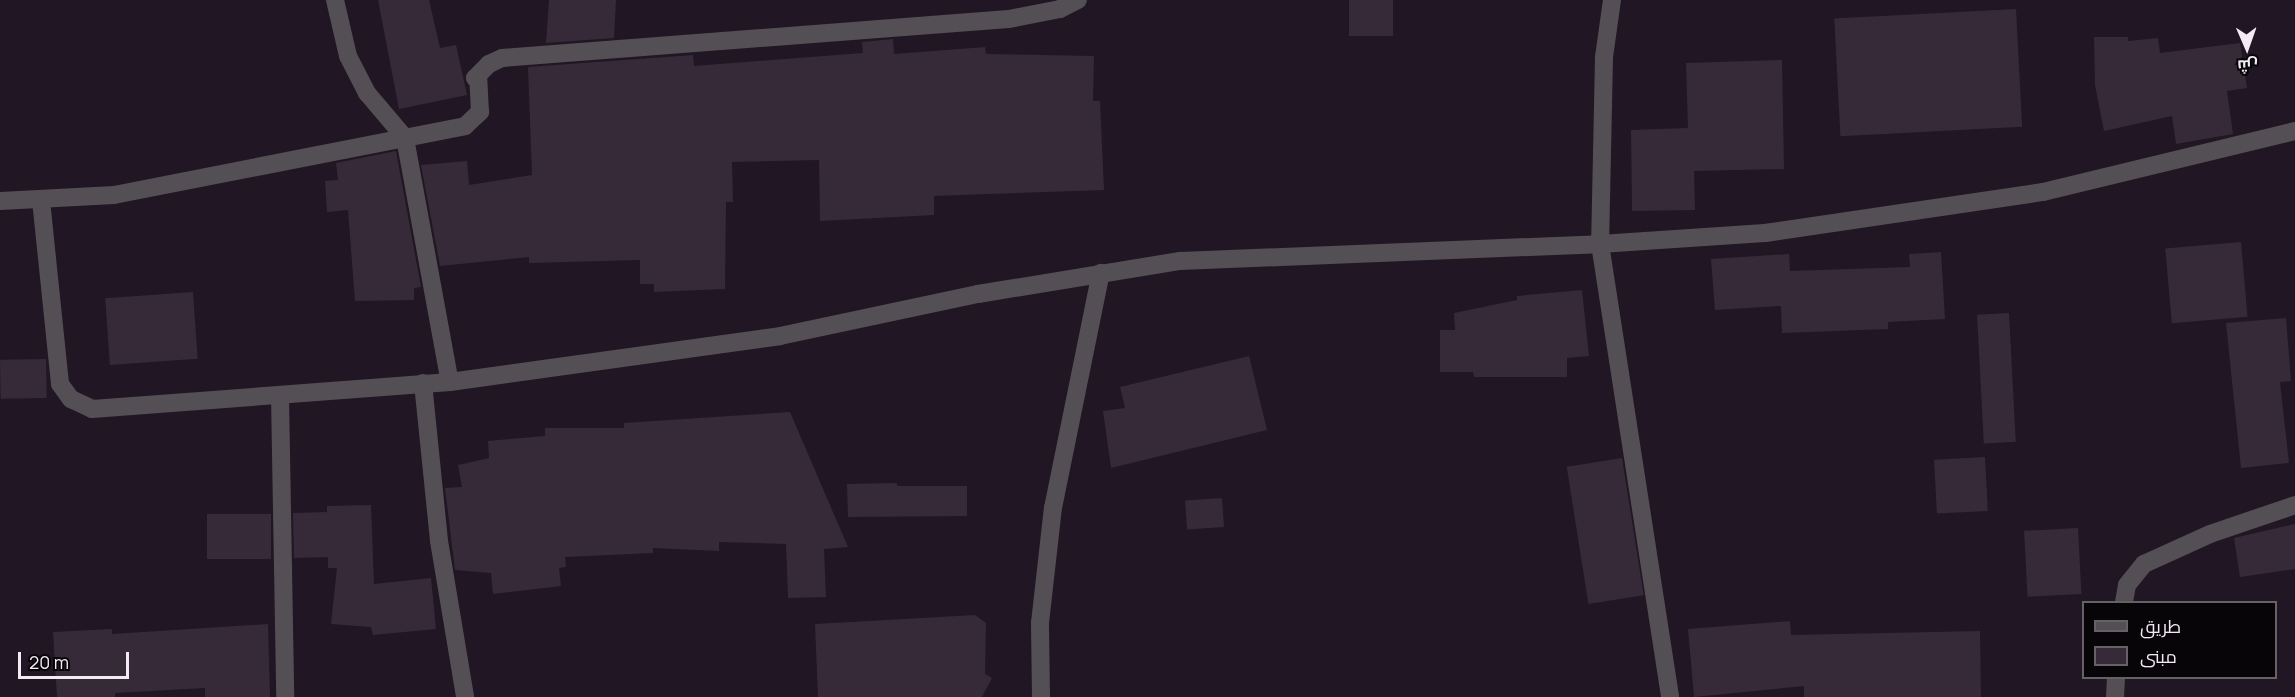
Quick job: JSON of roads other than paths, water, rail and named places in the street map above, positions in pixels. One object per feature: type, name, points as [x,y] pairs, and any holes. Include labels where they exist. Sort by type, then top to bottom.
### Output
[{"type":"street","points":[[335,0],[337,22],[348,56],[367,93],[405,138],[450,382]]},
{"type":"street","points":[[0,201],[114,195],[465,126],[480,111],[478,77],[475,78],[489,64],[502,58],[1009,18],[1060,9],[1078,0]]},
{"type":"street","points":[[1612,0],[1604,57],[1600,244],[1670,697]]},
{"type":"street","points":[[41,200],[60,384],[71,399],[92,409],[450,382],[780,336],[978,294],[1180,261],[1600,244],[1765,233],[2043,192],[2295,131]]},
{"type":"street","points":[[1041,697],[1040,623],[1053,508],[1101,273]]},
{"type":"street","points":[[423,383],[441,562],[465,697]]},
{"type":"street","points":[[280,396],[285,697]]},
{"type":"street","points":[[2124,601],[2127,585],[2144,564],[2210,534],[2295,505]]},
{"type":"street","points":[[2115,697],[2116,679]]}]
